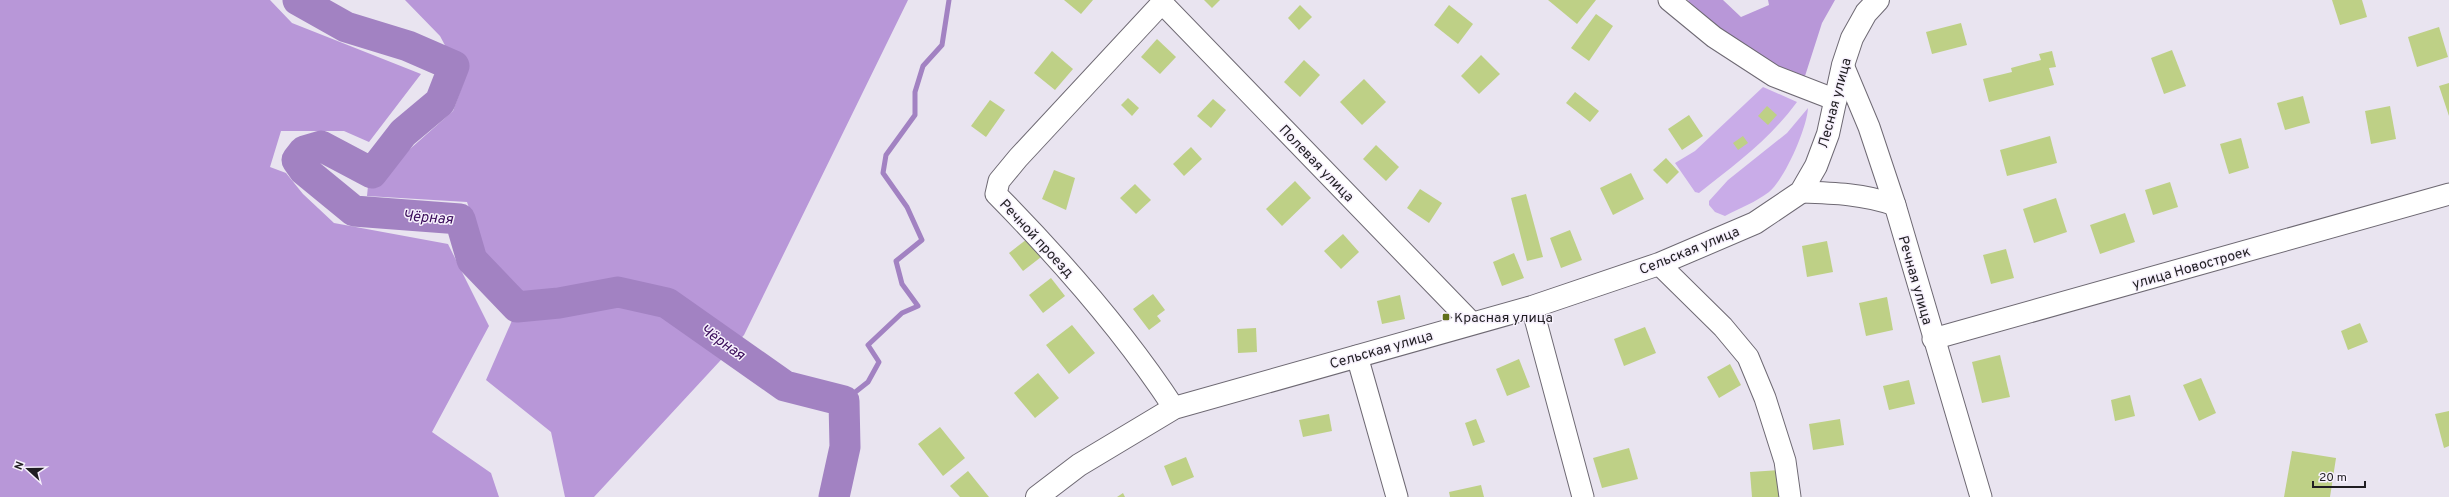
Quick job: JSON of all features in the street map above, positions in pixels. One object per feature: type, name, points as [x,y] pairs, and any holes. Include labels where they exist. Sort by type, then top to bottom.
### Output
[{"type":"main road","name":"Лесная улица","points":[[1801,192],[1816,166],[1828,134],[1843,65],[1852,38],[1872,7]]},
{"type":"main road","name":"Сельская улица","points":[[1037,497],[1079,465],[1174,408],[1532,307],[1659,264],[1755,223],[1801,192]]},
{"type":"street","points":[[1669,0],[1714,37],[1774,76],[1836,100]]},
{"type":"street","name":"Полевая улица","points":[[1162,3],[1472,323]]},
{"type":"street","name":"Речной проезд","points":[[1162,3],[1018,158],[999,181],[996,194],[1051,250],[1146,366],[1174,408]]},
{"type":"street","name":"Речная улица","points":[[1843,65],[1869,127],[1895,205],[1933,339],[1981,497]]},
{"type":"street","points":[[1801,192],[1852,194],[1878,199],[1895,205]]},
{"type":"street","name":"улица Новостроек","points":[[1933,339],[2449,194]]},
{"type":"street","points":[[1659,264],[1723,327],[1748,357],[1765,398],[1785,461],[1790,497]]},
{"type":"street","points":[[1532,307],[1583,497]]},
{"type":"street","points":[[1357,356],[1397,497]]},
{"type":"shaded area","points":[[0,0],[270,0],[292,23],[421,74],[369,142],[344,131],[281,131],[270,167],[286,173],[303,194],[334,223],[448,244],[489,326],[432,432],[491,473],[499,497],[0,497]]},
{"type":"shaded area","points":[[405,0],[908,0],[744,335],[594,497],[565,497],[551,432],[486,380],[524,293],[484,252],[467,202],[367,196],[368,186],[453,111],[464,81],[440,36]]},
{"type":"shaded area","points":[[1688,0],[1723,0],[1741,17],[1769,5],[1768,0],[1835,0],[1822,23],[1805,76],[1775,65],[1697,15]]},
{"type":"shaded area","points":[[1763,87],[1797,102],[1775,128],[1751,151],[1699,193],[1695,192],[1675,163],[1695,151]]},
{"type":"shaded area","points":[[1808,108],[1804,128],[1794,153],[1782,176],[1769,192],[1759,199],[1725,216],[1715,212],[1709,205],[1709,201],[1728,180],[1787,133]]},
{"type":"building","points":[[1064,0],[1093,0],[1081,14]]},
{"type":"building","points":[[1204,0],[1220,0],[1212,8]]},
{"type":"building","points":[[1548,0],[1596,0],[1577,24]]},
{"type":"building","points":[[2332,0],[2362,0],[2367,17],[2340,25]]},
{"type":"building","points":[[1300,5],[1312,17],[1299,30],[1288,18]]},
{"type":"building","points":[[1449,5],[1473,24],[1458,44],[1434,25]]},
{"type":"building","points":[[1596,14],[1613,26],[1589,61],[1571,48]]},
{"type":"building","points":[[1961,23],[1967,45],[1932,54],[1926,32]]},
{"type":"building","points":[[2439,27],[2448,57],[2417,67],[2408,37]]},
{"type":"building","points":[[1157,39],[1176,57],[1160,74],[1141,57]]},
{"type":"building","points":[[2172,50],[2186,86],[2164,94],[2151,58]]},
{"type":"building","points":[[1052,51],[1073,69],[1055,90],[1034,73]]},
{"type":"building","points":[[2052,51],[2056,67],[2049,68],[2054,85],[1989,102],[1983,79],[2012,72],[2011,68],[2041,60],[2039,54]]},
{"type":"building","points":[[1481,55],[1500,74],[1479,94],[1461,76]]},
{"type":"building","points":[[1304,60],[1320,75],[1300,97],[1284,82]]},
{"type":"building","points":[[1364,79],[1386,102],[1362,125],[1340,102]]},
{"type":"building","points":[[2449,83],[2449,116],[2439,86]]},
{"type":"building","points":[[1575,92],[1599,111],[1590,122],[1566,103]]},
{"type":"building","points":[[2303,96],[2310,123],[2285,130],[2277,103]]},
{"type":"building","points":[[1128,98],[1139,108],[1132,116],[1121,105]]},
{"type":"building","points":[[1213,99],[1226,110],[1211,128],[1197,116]]},
{"type":"building","points":[[990,100],[1005,110],[986,137],[971,126]]},
{"type":"building","points":[[1767,106],[1777,115],[1768,125],[1758,116]]},
{"type":"building","points":[[2390,106],[2396,139],[2371,144],[2365,111]]},
{"type":"building","points":[[1689,115],[1703,136],[1682,150],[1668,129]]},
{"type":"building","points":[[1743,136],[1748,143],[1738,150],[1733,143]]},
{"type":"building","points":[[2050,136],[2057,163],[2007,176],[2000,150]]},
{"type":"building","points":[[2241,138],[2249,168],[2229,174],[2220,144]]},
{"type":"building","points":[[1376,145],[1399,167],[1386,181],[1363,159]]},
{"type":"building","points":[[1191,147],[1202,159],[1184,176],[1173,164]]},
{"type":"building","points":[[1666,158],[1679,172],[1667,184],[1653,170]]},
{"type":"building","points":[[1054,170],[1075,178],[1066,210],[1042,199]]},
{"type":"building","points":[[1631,173],[1644,199],[1613,215],[1600,188]]},
{"type":"building","points":[[1295,181],[1311,198],[1282,226],[1266,209]]},
{"type":"building","points":[[2170,182],[2178,207],[2153,215],[2145,190]]},
{"type":"building","points":[[1135,184],[1151,200],[1136,214],[1120,198]]},
{"type":"building","points":[[1420,189],[1442,203],[1429,223],[1407,208]]},
{"type":"building","points":[[1526,194],[1543,257],[1527,261],[1511,198]]},
{"type":"building","points":[[2056,198],[2067,232],[2034,243],[2023,209]]},
{"type":"building","points":[[2125,213],[2135,242],[2100,254],[2090,225]]},
{"type":"building","points":[[1570,230],[1582,260],[1561,268],[1550,238]]},
{"type":"building","points":[[1343,234],[1359,252],[1341,269],[1324,251]]},
{"type":"building","points":[[1031,236],[1045,254],[1023,271],[1009,253]]},
{"type":"building","points":[[1827,241],[1833,272],[1807,277],[1802,246]]},
{"type":"building","points":[[2006,249],[2014,278],[1991,284],[1983,255]]},
{"type":"building","points":[[1514,253],[1524,278],[1502,286],[1493,262]]},
{"type":"building","points":[[1051,278],[1065,296],[1043,313],[1029,295]]},
{"type":"building","points":[[1153,294],[1165,310],[1157,316],[1161,321],[1149,330],[1133,309]]},
{"type":"building","points":[[1400,295],[1405,319],[1382,324],[1377,301]]},
{"type":"building","points":[[1887,297],[1893,330],[1866,336],[1859,303]]},
{"type":"building","points":[[2360,323],[2368,342],[2348,350],[2341,331]]},
{"type":"building","points":[[1072,325],[1095,353],[1069,374],[1046,345]]},
{"type":"building","points":[[1645,327],[1656,353],[1624,366],[1614,339]]},
{"type":"building","points":[[1256,328],[1257,352],[1238,353],[1237,329]]},
{"type":"building","points":[[2000,355],[2010,397],[1982,403],[1972,362]]},
{"type":"building","points":[[1519,359],[1530,387],[1507,396],[1496,369]]},
{"type":"building","points":[[1730,364],[1741,385],[1719,398],[1707,377]]},
{"type":"building","points":[[1038,373],[1059,398],[1035,418],[1014,393]]},
{"type":"building","points":[[2201,378],[2216,413],[2199,421],[2183,385]]},
{"type":"building","points":[[1909,380],[1915,404],[1889,410],[1883,386]]},
{"type":"building","points":[[2130,395],[2135,416],[2115,421],[2111,400]]},
{"type":"building","points":[[2449,411],[2449,446],[2444,448],[2435,414]]},
{"type":"building","points":[[1329,414],[1332,431],[1303,437],[1299,420]]},
{"type":"building","points":[[1476,419],[1485,442],[1473,446],[1465,423]]},
{"type":"building","points":[[1840,419],[1844,445],[1813,450],[1809,424]]},
{"type":"building","points":[[940,427],[965,458],[943,476],[918,444]]},
{"type":"building","points":[[1629,448],[1638,479],[1602,488],[1593,458]]},
{"type":"building","points":[[2292,451],[2336,458],[2330,497],[2284,497]]},
{"type":"building","points":[[1186,457],[1194,477],[1172,486],[1164,466]]},
{"type":"building","points":[[1780,470],[1782,497],[1752,497],[1750,472]]},
{"type":"building","points":[[968,471],[989,497],[960,497],[950,486]]},
{"type":"building","points":[[1481,485],[1484,497],[1450,497],[1449,492]]},
{"type":"building","points":[[1123,493],[1125,497],[1117,497]]},
{"type":"waterway","name":"Чёрная","points":[[298,0],[346,27],[408,46],[454,66],[440,102],[403,133],[372,173],[321,146],[304,151],[297,160],[304,170],[354,211],[460,219],[472,260],[517,307],[559,303],[618,292],[667,303],[785,386],[844,401],[845,447],[834,497]]},
{"type":"waterway","points":[[844,401],[868,382],[879,362],[868,345],[902,313],[918,306],[902,284],[896,261],[922,240],[907,207],[883,173],[886,155],[915,115],[915,92],[923,66],[942,45],[949,0]]},
{"type":"place","name":"Красная улица","points":[[1446,317]]}]
